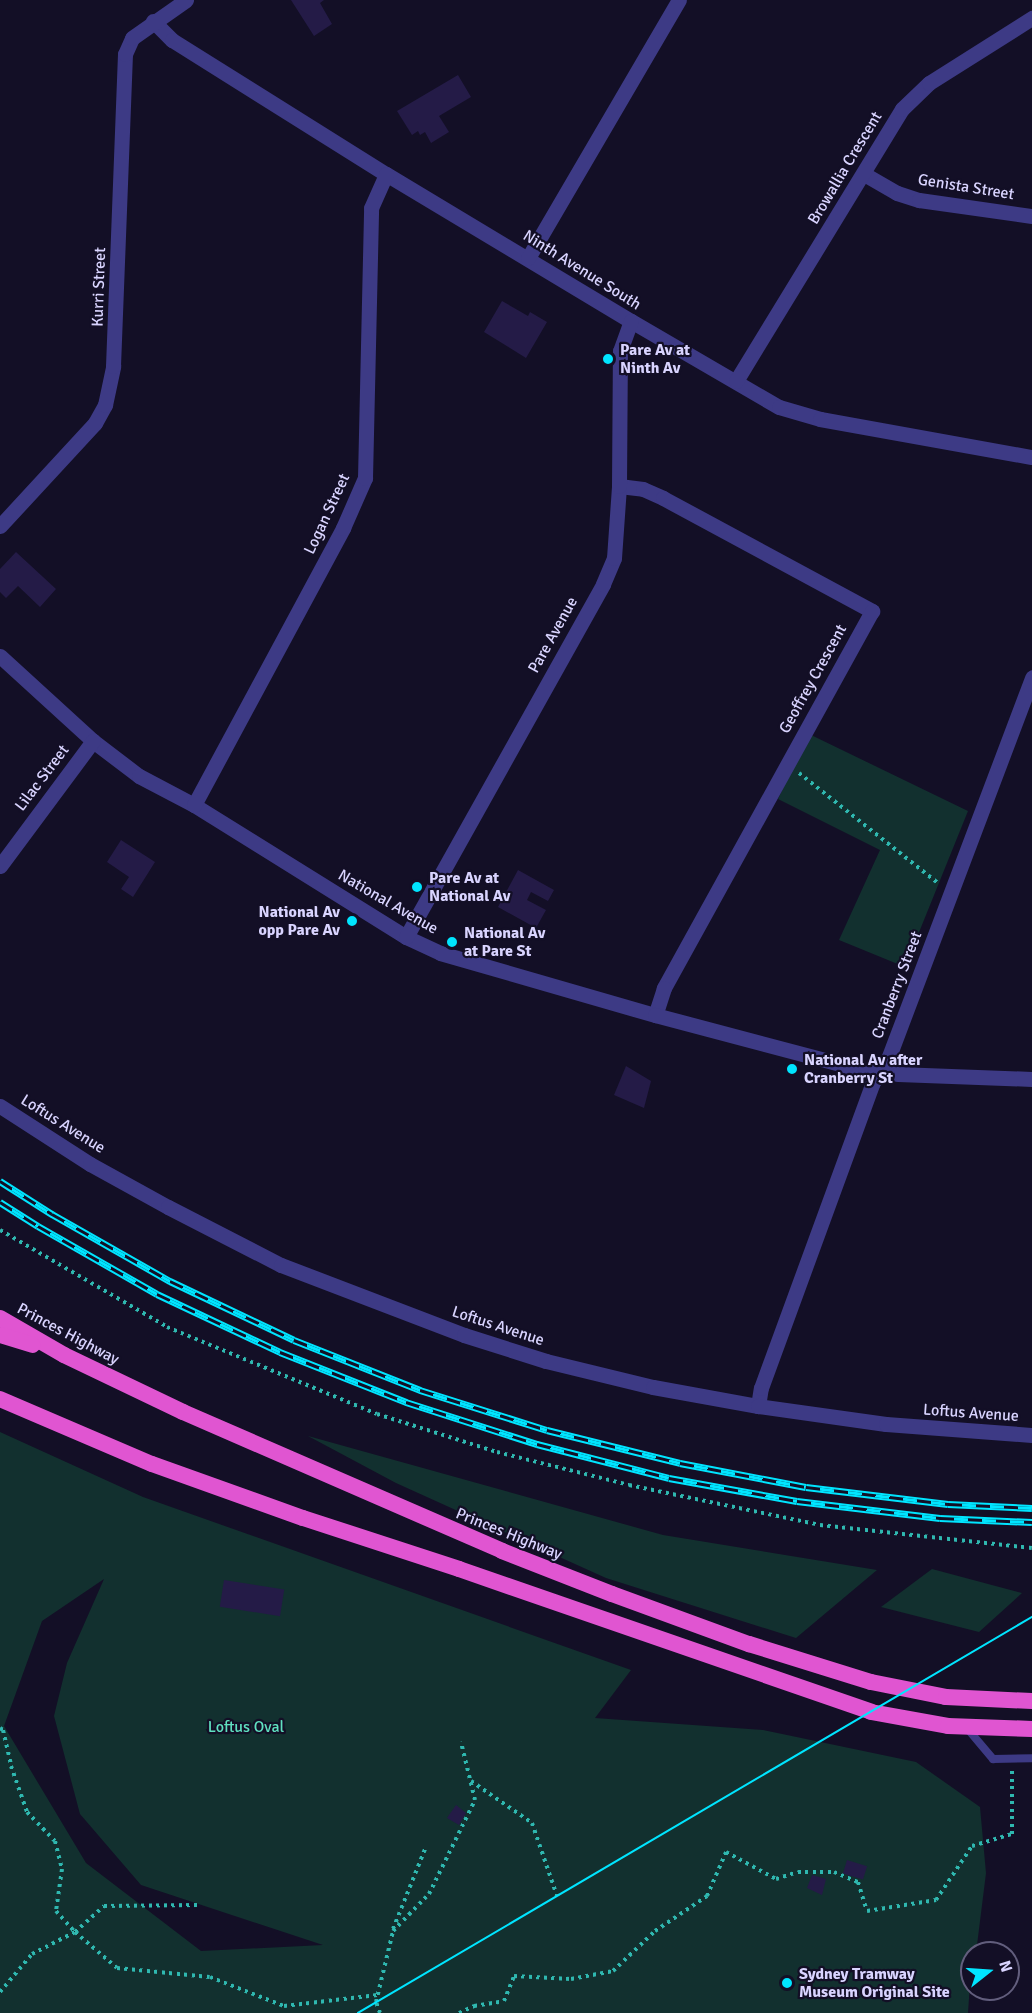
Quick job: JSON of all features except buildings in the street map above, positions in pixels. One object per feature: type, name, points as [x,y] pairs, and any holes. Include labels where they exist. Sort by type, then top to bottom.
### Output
[{"type":"highway","name":"Princes Highway","points":[[0,1318],[64,1355],[304,1466],[502,1551],[633,1602],[749,1644],[880,1684],[946,1697],[1032,1701]]},
{"type":"highway","points":[[0,1335],[64,1355]]},
{"type":"highway","points":[[0,1399],[120,1451],[206,1483],[871,1713],[906,1721],[966,1727],[1032,1729]]},
{"type":"street","name":"Kurri Street","points":[[0,526],[95,423],[105,405],[114,366],[125,54],[132,38],[153,21],[186,0]]},
{"type":"street","points":[[528,258],[679,0]]},
{"type":"street","name":"Browallia Crescent","points":[[736,381],[902,109],[914,95],[1032,18]]},
{"type":"street","name":"Ninth Avenue South","points":[[153,21],[172,40],[386,174],[631,321],[797,414],[1032,457]]},
{"type":"street","name":"Logan Street","points":[[194,805],[343,528],[365,478],[371,208],[386,174]]},
{"type":"street","name":"Genista Street","points":[[864,174],[897,192],[919,200],[1032,216]]},
{"type":"street","name":"Pare Avenue","points":[[406,937],[603,584],[614,558],[619,486],[620,351],[631,321]]},
{"type":"street","name":"Geoffrey Crescent","points":[[619,486],[643,489],[663,498],[872,611],[664,988],[655,1015]]},
{"type":"street","name":"National Avenue","points":[[0,656],[93,741],[138,776],[194,805],[406,937],[440,953],[655,1015],[878,1072],[1032,1079]]},
{"type":"street","name":"Cranberry Street","points":[[758,1406],[765,1377],[878,1072],[888,1059],[1032,677]]},
{"type":"street","name":"Lilac Street","points":[[0,866],[93,741]]},
{"type":"street","name":"Loftus Avenue","points":[[0,1106],[90,1164],[168,1208],[281,1264],[464,1335],[546,1361],[653,1387],[758,1406],[886,1424],[1032,1435]]},
{"type":"lane","points":[[966,1727],[993,1758],[1032,1758]]},
{"type":"path","points":[[787,763],[952,894]]},
{"type":"path","points":[[0,1230],[167,1327],[377,1414],[497,1452],[629,1485],[820,1525],[1032,1548]]},
{"type":"path","points":[[0,1728],[3,1730],[11,1766],[27,1812],[55,1841],[62,1869],[56,1911],[75,1932],[117,1968],[210,1977],[284,2006],[377,1995]]},
{"type":"path","points":[[393,1931],[429,1894],[475,1800],[461,1742]]},
{"type":"path","points":[[459,2013],[474,2006],[504,2001],[514,1976],[571,1979],[613,1971],[654,1931],[707,1896],[726,1852],[776,1879],[798,1872],[834,1872],[858,1882],[867,1911],[936,1900],[972,1846],[1012,1834],[1011,1758]]},
{"type":"path","points":[[470,1780],[532,1823],[557,1896]]},
{"type":"path","points":[[380,2013],[376,2002],[377,1995],[393,1931],[425,1849]]},
{"type":"path","points":[[0,1992],[32,1954],[75,1932],[104,1906],[199,1905]]},
{"type":"green space","points":[[809,734],[968,811],[905,967],[839,940],[880,850],[778,799]]},
{"type":"green space","name":"Loftus Oval","points":[[0,1432],[143,1497],[631,1670],[595,1718],[763,1730],[916,1762],[980,1807],[986,1873],[978,1941],[960,1941],[960,2001],[969,2001],[968,2013],[0,2013]],"holes":[[[104,1579],[67,1663],[54,1716],[80,1814],[141,1885],[323,1945],[201,1951],[86,1863],[4,1726],[42,1621]]]},
{"type":"green space","points":[[308,1436],[663,1535],[877,1570],[796,1638],[606,1578],[396,1483]]},
{"type":"green space","points":[[932,1569],[1022,1593],[979,1632],[881,1607]]},
{"type":"tram line","points":[[358,2013],[1032,1617]]},
{"type":"railway","points":[[0,1181],[52,1214],[170,1281],[294,1340],[420,1390],[547,1430],[680,1463],[806,1487],[948,1504],[1032,1508]]},
{"type":"railway","points":[[0,1202],[157,1294],[280,1352],[406,1402],[537,1444],[669,1478],[797,1501],[940,1518],[1032,1522]]},
{"type":"place","name":"Pare Av at Ninth Av","points":[[608,359]]},
{"type":"place","name":"Pare Av at National Av","points":[[417,887]]},
{"type":"place","name":"National Av opp Pare Av","points":[[352,921]]},
{"type":"place","name":"National Av at Pare St","points":[[452,942]]},
{"type":"place","name":"National Av after Cranberry St","points":[[792,1069]]},
{"type":"place","name":"Sydney Tramway Museum Original Site","points":[[787,1983]]}]
